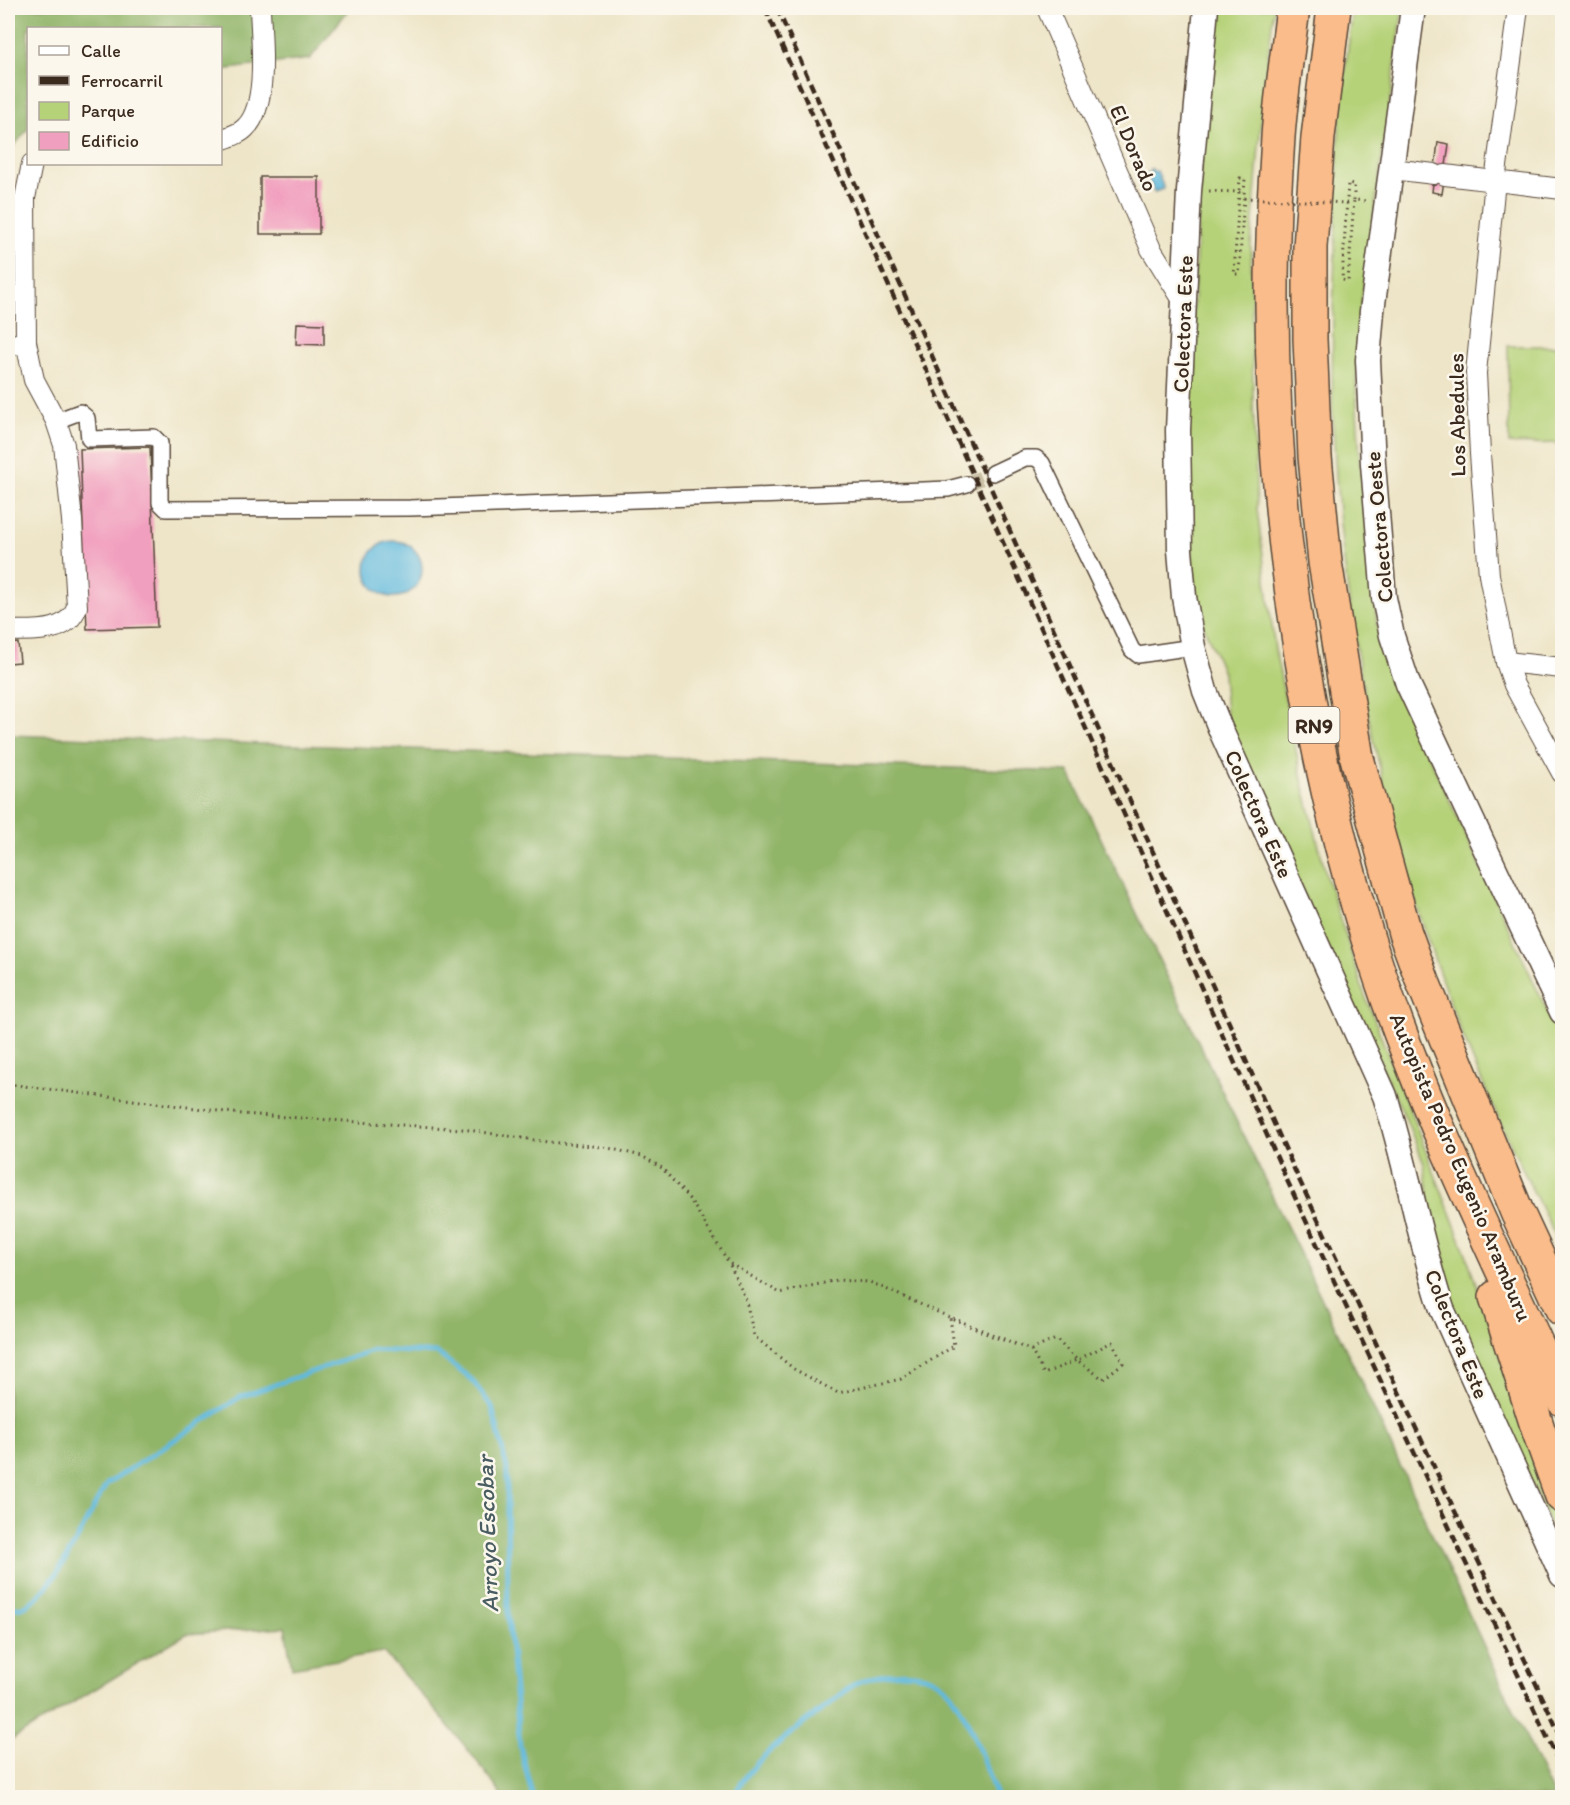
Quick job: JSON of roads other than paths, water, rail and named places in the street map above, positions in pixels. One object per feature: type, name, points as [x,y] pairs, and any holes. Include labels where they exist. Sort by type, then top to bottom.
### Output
[{"type":"highway","name":"Autopista Pedro Eugenio Aramburu","points":[[1293,8],[1278,136],[1272,346],[1279,484],[1289,574],[1320,760],[1338,836],[1369,941],[1410,1056],[1455,1166],[1563,1399]]},
{"type":"highway","name":"Autopista Pedro Eugenio Aramburu","points":[[1334,8],[1318,137],[1310,247],[1310,339],[1315,457],[1325,562],[1358,758],[1406,933],[1437,1022],[1517,1212],[1563,1309]]},
{"type":"highway","points":[[1455,1166],[1538,1429],[1563,1496]]},
{"type":"highway","points":[[1517,1212],[1563,1285]]},
{"type":"street","points":[[222,139],[244,130],[258,110],[261,90],[260,8]]},
{"type":"street","name":"El Dorado","points":[[1047,8],[1151,249],[1184,302]]},
{"type":"street","name":"Colectora Este","points":[[1206,8],[1189,191],[1178,430],[1180,550],[1184,597],[1193,647],[1205,691],[1221,733],[1385,1096],[1400,1144],[1432,1278],[1442,1309],[1563,1575]]},
{"type":"street","name":"Colectora Oeste","points":[[1413,8],[1372,311],[1368,360],[1373,464],[1384,598],[1392,636],[1408,684],[1563,1012]]},
{"type":"street","name":"Los Abedules","points":[[1518,8],[1495,181],[1476,373],[1480,454],[1490,575],[1506,662],[1514,685],[1563,773]]},
{"type":"street","points":[[8,632],[55,629],[64,625],[73,616],[77,606],[72,520],[64,445],[56,421],[17,344],[25,198],[32,165]]},
{"type":"street","points":[[1391,176],[1439,174],[1563,189]]},
{"type":"street","points":[[56,421],[80,412],[87,418],[89,439],[154,437],[160,443],[160,503],[166,509],[422,507],[948,489],[967,484]]},
{"type":"street","points":[[993,473],[1025,458],[1036,458],[1042,463],[1132,650],[1138,654],[1193,647]]},
{"type":"street","points":[[1506,662],[1563,668]]},
{"type":"water","points":[[1152,169],[1154,172],[1157,171],[1164,189],[1154,192],[1146,174],[1151,173]]},
{"type":"water","points":[[388,541],[400,541],[410,545],[418,553],[422,569],[418,585],[410,593],[400,597],[388,597],[378,593],[370,585],[366,575],[366,563],[370,553],[378,545]]},
{"type":"waterway","name":"Arroyo Escobar","points":[[8,1608],[22,1607],[35,1599],[47,1587],[59,1571],[107,1484],[240,1397],[373,1350],[437,1353],[471,1379],[492,1407],[507,1468],[508,1614],[520,1746],[533,1798]]},
{"type":"waterway","name":"Arroyo Escobar","points":[[733,1798],[741,1783],[763,1757],[849,1688],[870,1678],[901,1673],[932,1678],[950,1692],[966,1720],[997,1798]]},
{"type":"tunnel","points":[[967,484],[993,473]]},
{"type":"railway","points":[[765,8],[1286,1178],[1562,1769]]},
{"type":"railway","points":[[777,8],[1296,1173],[1562,1739]]}]
